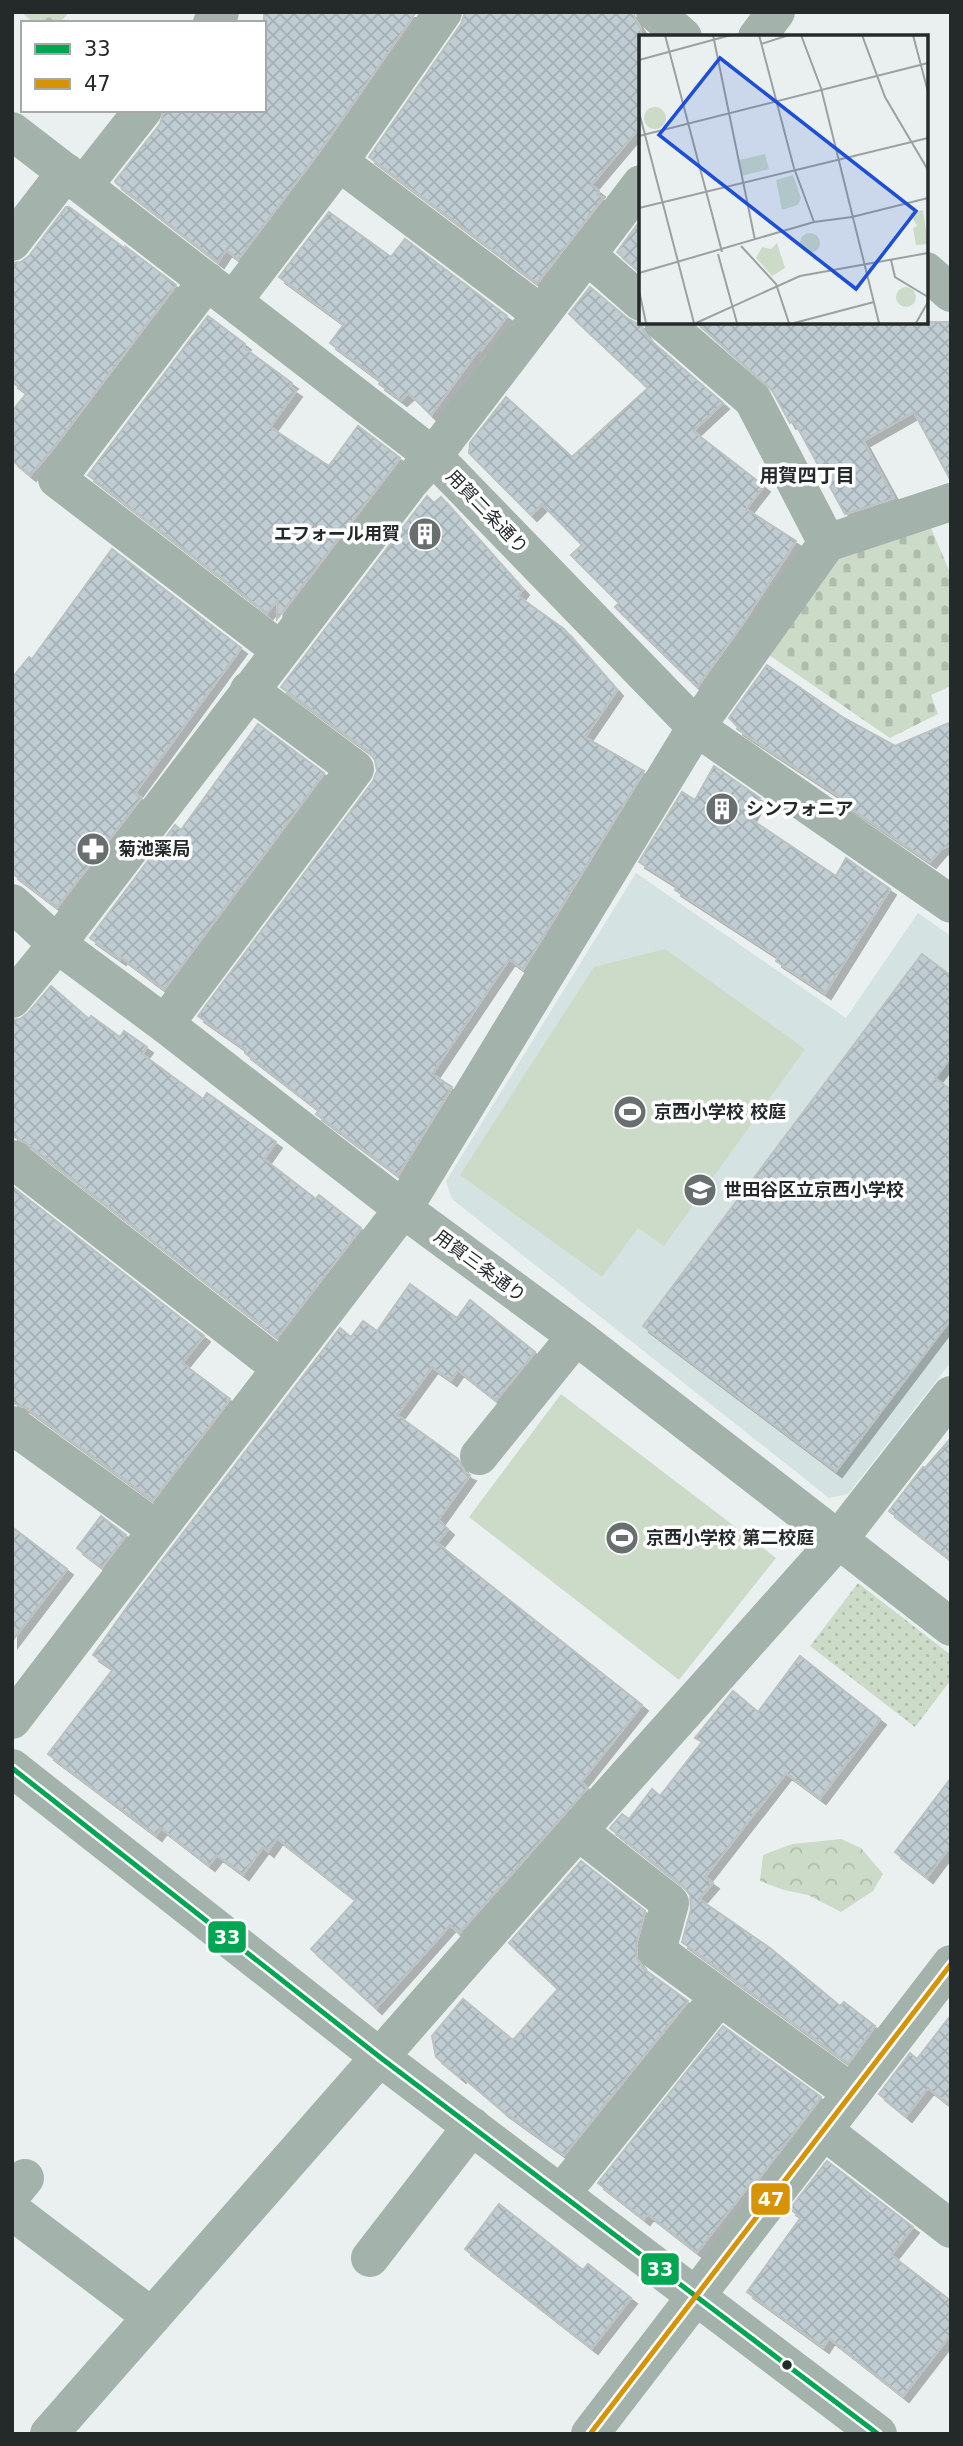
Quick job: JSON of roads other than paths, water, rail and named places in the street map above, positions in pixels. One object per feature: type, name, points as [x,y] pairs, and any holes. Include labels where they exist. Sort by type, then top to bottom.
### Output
[{"type":"street","points":[[280,650],[57,480],[220,291],[339,162],[443,12]]},
{"type":"street","points":[[655,12],[681,35]]},
{"type":"street","points":[[759,35],[776,12]]},
{"type":"street","points":[[12,242],[141,112]]},
{"type":"street","name":"用賀二条通り","points":[[12,131],[433,456],[696,727],[951,904]]},
{"type":"street","points":[[339,162],[541,314]]},
{"type":"street","points":[[12,999],[639,187]]},
{"type":"street","points":[[586,254],[639,300]]},
{"type":"street","points":[[928,273],[951,293]]},
{"type":"street","points":[[665,324],[753,400],[827,542]]},
{"type":"street","points":[[12,1720],[402,1209],[696,727],[827,542],[951,502]]},
{"type":"street","points":[[165,1024],[355,769],[249,690]]},
{"type":"street","name":"用賀三条通り","points":[[12,903],[57,944],[165,1024],[402,1209],[576,1336],[951,1627]]},
{"type":"street","points":[[12,1159],[281,1368]]},
{"type":"street","points":[[479,1456],[576,1336]]},
{"type":"street","points":[[48,2434],[381,2058],[578,1830],[839,1539],[951,1395]]},
{"type":"street","points":[[12,1425],[157,1530]]},
{"type":"street","points":[[12,1768],[381,2058],[878,2434]]},
{"type":"street","points":[[578,1830],[670,1903],[657,1951],[852,2093]]},
{"type":"street","points":[[590,2434],[823,2130],[946,1979]]},
{"type":"street","points":[[561,2194],[719,1997]]},
{"type":"street","points":[[370,2258],[472,2126]]},
{"type":"street","points":[[823,2130],[951,2229]]},
{"type":"street","points":[[16,2194],[152,2317]]},
{"type":"place","name":"エフォール用賀","points":[[425,534]]},
{"type":"place","name":"シンフォニア","points":[[722,809]]},
{"type":"place","name":"菊池薬局","points":[[93,849]]},
{"type":"place","name":"京西小学校 校庭","points":[[630,1112]]},
{"type":"place","name":"世田谷区立京西小学校","points":[[700,1190]]},
{"type":"place","name":"京西小学校 第二校庭","points":[[622,1538]]},
{"type":"district","name":"用賀四丁目","points":[[807,475]]}]
